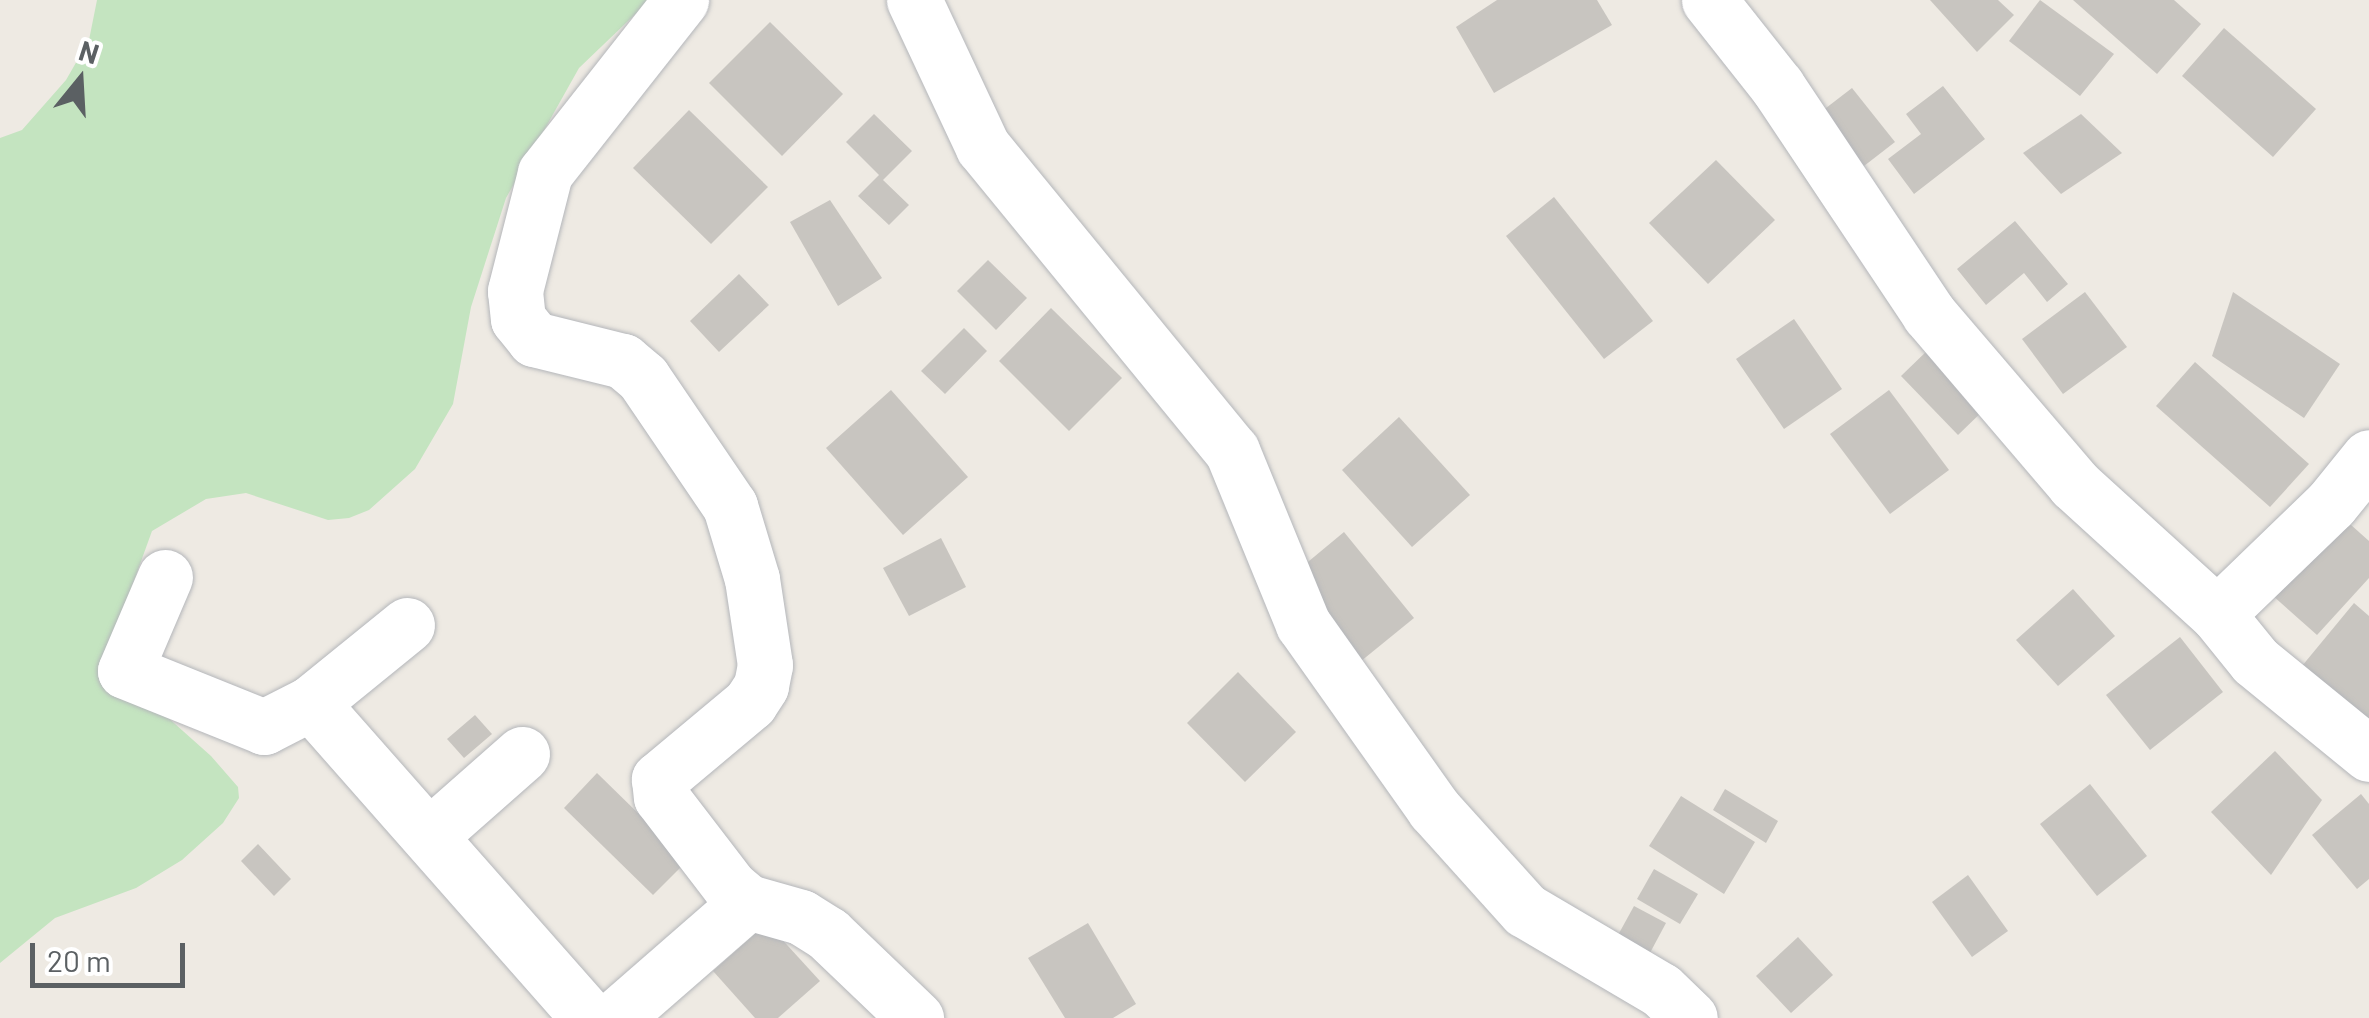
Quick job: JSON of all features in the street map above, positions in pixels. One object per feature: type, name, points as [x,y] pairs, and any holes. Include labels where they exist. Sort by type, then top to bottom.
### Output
[{"type":"street","points":[[680,0],[546,172],[515,291],[518,319],[534,339],[623,361],[643,378],[730,506],[752,578],[765,665],[761,686],[656,787],[748,902],[801,917],[828,934],[916,1018]]},
{"type":"street","points":[[914,0],[983,147],[1232,450],[1303,624],[1434,809],[1525,910],[1661,990],[1690,1018]]},
{"type":"street","points":[[1709,0],[1777,86],[1930,314],[2074,484],[2217,614],[2256,662],[2369,754]]},
{"type":"street","points":[[2217,614],[2331,504],[2369,457]]},
{"type":"street","points":[[165,577],[125,671],[264,727],[311,703],[407,625]]},
{"type":"street","points":[[311,703],[589,1018]]},
{"type":"street","points":[[429,836],[522,754]]},
{"type":"street","points":[[616,1018],[748,902]]},
{"type":"green space","points":[[97,0],[650,0],[579,68],[506,198],[471,307],[453,404],[415,469],[369,510],[349,518],[328,520],[246,493],[206,499],[152,531],[131,589],[165,715],[211,756],[238,787],[239,798],[223,823],[182,860],[136,888],[55,918],[0,963],[0,138],[22,130],[66,80],[89,40]]},
{"type":"building","points":[[1497,0],[1597,0],[1612,25],[1494,93],[1456,27]]},
{"type":"building","points":[[1930,0],[1998,0],[2014,15],[1977,52]]},
{"type":"building","points":[[2040,0],[2114,54],[2080,96],[2009,41]]},
{"type":"building","points":[[2073,0],[2174,0],[2201,24],[2157,74]]},
{"type":"building","points":[[770,22],[843,94],[782,156],[709,83]]},
{"type":"building","points":[[2224,28],[2316,109],[2273,157],[2182,76]]},
{"type":"building","points":[[1943,86],[1985,139],[1914,194],[1888,159],[1921,134],[1906,114]]},
{"type":"building","points":[[1852,88],[1895,142],[1855,173],[1813,118]]},
{"type":"building","points":[[689,110],[768,187],[711,244],[633,168]]},
{"type":"building","points":[[874,114],[912,151],[883,180],[909,205],[889,225],[858,196],[879,175],[846,142]]},
{"type":"building","points":[[2081,114],[2122,153],[2061,194],[2023,153]]},
{"type":"building","points":[[1716,160],[1775,220],[1708,284],[1649,223]]},
{"type":"building","points":[[1554,197],[1653,321],[1604,359],[1506,236]]},
{"type":"building","points":[[830,200],[882,278],[838,306],[790,222]]},
{"type":"building","points":[[2015,221],[2068,284],[2047,302],[2024,273],[1986,305],[1957,269]]},
{"type":"building","points":[[988,260],[1027,298],[996,330],[957,291]]},
{"type":"building","points":[[739,274],[769,305],[719,352],[690,321]]},
{"type":"building","points":[[2085,292],[2127,347],[2063,394],[2022,339]]},
{"type":"building","points":[[2233,292],[2340,364],[2304,418],[2212,356]]},
{"type":"building","points":[[1051,308],[1122,378],[1069,431],[999,361]]},
{"type":"building","points":[[1794,319],[1842,389],[1784,429],[1736,359]]},
{"type":"building","points":[[964,328],[987,351],[945,394],[921,371]]},
{"type":"building","points":[[1931,347],[1989,405],[1958,435],[1901,376]]},
{"type":"building","points":[[2195,362],[2309,464],[2270,507],[2156,406]]},
{"type":"building","points":[[891,390],[968,477],[903,535],[826,448]]},
{"type":"building","points":[[1889,390],[1949,470],[1890,514],[1830,434]]},
{"type":"building","points":[[1399,417],[1470,495],[1412,547],[1342,470]]},
{"type":"building","points":[[2332,508],[2369,541],[2369,578],[2317,635],[2262,586]]},
{"type":"building","points":[[1344,532],[1414,618],[1355,666],[1285,581]]},
{"type":"building","points":[[941,538],[966,587],[909,616],[883,568]]},
{"type":"building","points":[[2073,589],[2115,636],[2058,686],[2016,640]]},
{"type":"building","points":[[2354,603],[2369,616],[2369,720],[2302,666]]},
{"type":"building","points":[[2180,637],[2223,692],[2150,750],[2106,695]]},
{"type":"building","points":[[1238,672],[1296,732],[1245,782],[1187,723]]},
{"type":"building","points":[[475,715],[492,734],[464,758],[447,739]]},
{"type":"building","points":[[2275,751],[2322,800],[2271,875],[2211,812]]},
{"type":"building","points":[[597,773],[687,861],[653,895],[564,808]]},
{"type":"building","points":[[2090,784],[2147,856],[2097,896],[2040,824]]},
{"type":"building","points":[[1725,789],[1778,821],[1766,843],[1713,810]]},
{"type":"building","points":[[2361,794],[2369,804],[2369,879],[2357,889],[2312,835]]},
{"type":"building","points":[[1681,796],[1755,842],[1724,894],[1649,846]]},
{"type":"building","points":[[258,844],[291,879],[274,896],[241,861]]},
{"type":"building","points":[[1654,869],[1698,894],[1680,924],[1637,899]]},
{"type":"building","points":[[1968,875],[2008,931],[1972,957],[1932,902]]},
{"type":"building","points":[[1634,906],[1666,923],[1644,964],[1612,946]]},
{"type":"building","points":[[767,923],[820,981],[778,1018],[755,1018],[713,971]]},
{"type":"building","points":[[1088,923],[1136,1004],[1113,1018],[1065,1018],[1028,958]]},
{"type":"building","points":[[1798,937],[1833,975],[1791,1013],[1756,976]]}]
